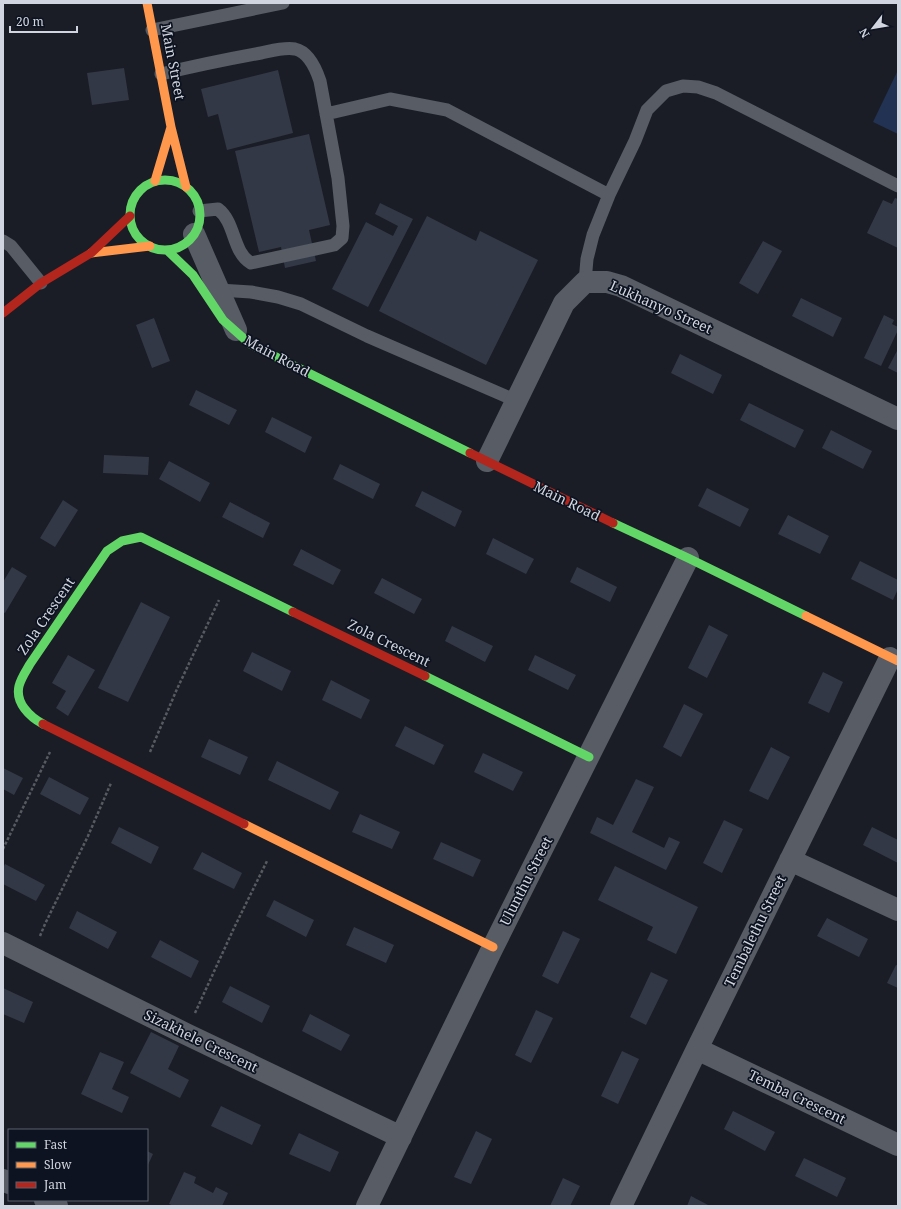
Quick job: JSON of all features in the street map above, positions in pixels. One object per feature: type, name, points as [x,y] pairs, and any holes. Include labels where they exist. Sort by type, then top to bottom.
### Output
[{"type":"street","name":"Main Street","points":[[147,3],[171,127],[186,187]]},
{"type":"street","name":"Main Street","points":[[155,181],[171,127]]},
{"type":"street","points":[[91,253],[150,246],[167,250],[178,247],[187,242],[194,234],[198,225],[199,205],[194,195],[186,187],[177,182],[166,180],[155,181],[144,187],[136,196],[131,206],[130,216],[134,230],[141,239],[150,246]]},
{"type":"street","points":[[3,313],[41,283],[91,253],[130,216]]},
{"type":"street","name":"Main Road","points":[[194,234],[238,335]]},
{"type":"street","name":"Main Road","points":[[167,250],[193,275],[223,320],[238,335],[250,344],[894,660]]},
{"type":"street","points":[[487,461],[564,303],[585,282]]},
{"type":"street","name":"Lukhanyo Street","points":[[585,282],[607,282],[621,286],[898,419]]},
{"type":"street","name":"Zola Crescent","points":[[493,947],[37,721],[26,712],[20,703],[19,685],[31,664],[107,551],[118,542],[128,538],[140,537],[589,757]]},
{"type":"street","name":"Ulunthu Street","points":[[367,1206],[493,947],[688,558]]},
{"type":"street","name":"Tembalethu Street","points":[[622,1206],[790,860],[894,660]]},
{"type":"street","points":[[790,860],[898,910]]},
{"type":"street","name":"Sizakhele Crescent","points":[[3,943],[186,1034],[401,1137]]},
{"type":"street","name":"Temba Crescent","points":[[697,1049],[898,1145]]},
{"type":"street","points":[[47,1201],[57,1206]]},
{"type":"lane","points":[[152,30],[283,3]]},
{"type":"lane","points":[[161,74],[242,56],[278,50],[295,49],[305,54],[315,67],[320,81],[338,178],[343,226],[342,238],[334,245],[251,264],[244,259],[231,225],[222,212],[218,209],[199,211]]},
{"type":"lane","points":[[585,282],[587,259],[593,235],[609,195],[635,142],[647,110],[666,91],[683,86],[698,87],[716,93],[898,186]]},
{"type":"lane","points":[[326,114],[390,99],[447,110],[609,195]]},
{"type":"lane","points":[[3,240],[11,246],[41,283]]},
{"type":"lane","points":[[219,290],[251,292],[278,297],[301,304],[367,336],[517,401]]},
{"type":"path","points":[[141,773],[177,689],[229,580]]},
{"type":"path","points":[[3,849],[60,732]]},
{"type":"path","points":[[32,958],[45,924],[88,836],[120,762]]},
{"type":"path","points":[[186,1034],[234,928],[277,840]]},
{"type":"shaded area","points":[[898,70],[898,134],[873,122]]},
{"type":"building","points":[[124,68],[129,100],[92,105],[87,73]]},
{"type":"building","points":[[278,70],[293,133],[227,150],[218,114],[208,117],[201,89]]},
{"type":"building","points":[[309,134],[330,225],[309,230],[316,261],[285,268],[281,247],[259,252],[235,151]]},
{"type":"building","points":[[895,198],[898,199],[898,248],[867,233],[883,200],[892,204]]},
{"type":"building","points":[[380,203],[413,219],[368,307],[332,289],[366,222],[393,236],[398,226],[375,214]]},
{"type":"building","points":[[427,216],[476,241],[480,231],[538,260],[486,365],[379,311]]},
{"type":"building","points":[[763,241],[782,251],[758,294],[739,283]]},
{"type":"building","points":[[801,298],[842,318],[833,337],[792,316]]},
{"type":"building","points":[[884,315],[894,320],[892,324],[898,327],[898,330],[881,366],[864,358]]},
{"type":"building","points":[[154,318],[170,361],[152,368],[136,325]]},
{"type":"building","points":[[898,349],[898,373],[888,368]]},
{"type":"building","points":[[680,354],[722,375],[713,394],[671,373]]},
{"type":"building","points":[[196,390],[237,410],[229,425],[189,405]]},
{"type":"building","points":[[749,403],[804,430],[795,448],[740,420]]},
{"type":"building","points":[[272,417],[312,437],[305,453],[265,432]]},
{"type":"building","points":[[831,430],[872,451],[863,469],[822,448]]},
{"type":"building","points":[[104,455],[149,457],[148,475],[103,473]]},
{"type":"building","points":[[169,461],[210,483],[200,502],[159,479]]},
{"type":"building","points":[[340,464],[380,484],[373,499],[333,479]]},
{"type":"building","points":[[707,488],[749,509],[740,527],[698,506]]},
{"type":"building","points":[[422,491],[462,511],[455,527],[415,506]]},
{"type":"building","points":[[63,500],[78,510],[55,547],[40,538]]},
{"type":"building","points":[[230,502],[270,523],[263,538],[222,517]]},
{"type":"building","points":[[788,515],[829,536],[820,554],[778,534]]},
{"type":"building","points":[[493,538],[534,559],[526,574],[486,554]]},
{"type":"building","points":[[301,549],[341,570],[333,585],[293,565]]},
{"type":"building","points":[[860,561],[898,580],[898,589],[893,600],[851,579]]},
{"type":"building","points":[[12,567],[27,576],[5,613],[3,612],[3,582]]},
{"type":"building","points":[[577,567],[617,587],[610,602],[570,582]]},
{"type":"building","points":[[382,578],[422,599],[414,614],[374,593]]},
{"type":"building","points":[[141,602],[170,617],[128,702],[98,688]]},
{"type":"building","points":[[709,625],[728,635],[707,678],[688,668]]},
{"type":"building","points":[[452,626],[493,646],[485,662],[445,641]]},
{"type":"building","points":[[252,652],[291,671],[282,691],[243,671]]},
{"type":"building","points":[[68,655],[95,670],[68,716],[56,708],[66,691],[52,683]]},
{"type":"building","points":[[535,655],[576,675],[568,690],[528,670]]},
{"type":"building","points":[[823,672],[843,682],[829,713],[808,703]]},
{"type":"building","points":[[331,680],[370,700],[361,719],[322,700]]},
{"type":"building","points":[[684,704],[703,714],[681,757],[663,747]]},
{"type":"building","points":[[405,726],[444,745],[434,765],[395,746]]},
{"type":"building","points":[[209,739],[248,757],[240,775],[201,757]]},
{"type":"building","points":[[771,747],[790,757],[768,800],[749,791]]},
{"type":"building","points":[[483,753],[523,772],[513,791],[474,772]]},
{"type":"building","points":[[277,761],[339,792],[330,810],[268,780]]},
{"type":"building","points":[[3,768],[23,778],[14,795],[3,789]]},
{"type":"building","points":[[49,777],[89,798],[80,815],[40,794]]},
{"type":"building","points":[[636,779],[654,787],[632,832],[664,848],[669,837],[680,842],[666,870],[590,833],[597,817],[613,825]]},
{"type":"building","points":[[360,814],[400,832],[392,849],[352,832]]},
{"type":"building","points":[[724,820],[743,829],[722,873],[703,863]]},
{"type":"building","points":[[119,827],[159,847],[151,864],[111,843]]},
{"type":"building","points":[[872,827],[898,840],[898,863],[863,845]]},
{"type":"building","points":[[441,842],[481,860],[473,877],[433,859]]},
{"type":"building","points":[[202,852],[242,873],[234,889],[193,869]]},
{"type":"building","points":[[5,864],[45,885],[36,901],[3,884],[3,868]]},
{"type":"building","points":[[615,866],[698,907],[676,954],[647,940],[653,927],[598,900]]},
{"type":"building","points":[[274,900],[314,920],[306,937],[266,916]]},
{"type":"building","points":[[77,911],[117,932],[108,949],[69,928]]},
{"type":"building","points":[[827,918],[868,939],[859,957],[817,936]]},
{"type":"building","points":[[354,927],[394,945],[386,963],[346,945]]},
{"type":"building","points":[[563,931],[580,939],[558,984],[542,976]]},
{"type":"building","points":[[160,940],[199,961],[191,978],[151,957]]},
{"type":"building","points":[[896,965],[898,966],[898,988],[887,983]]},
{"type":"building","points":[[651,972],[668,980],[646,1025],[630,1017]]},
{"type":"building","points":[[230,986],[270,1006],[262,1023],[222,1002]]},
{"type":"building","points":[[3,988],[33,1002],[24,1023],[3,1014]]},
{"type":"building","points":[[536,1010],[553,1018],[531,1063],[515,1055]]},
{"type":"building","points":[[310,1014],[350,1035],[341,1051],[302,1031]]},
{"type":"building","points":[[151,1032],[179,1046],[168,1069],[189,1080],[180,1098],[130,1073]]},
{"type":"building","points":[[622,1051],[639,1059],[618,1104],[601,1096]]},
{"type":"building","points":[[100,1052],[124,1062],[112,1089],[129,1097],[122,1113],[81,1094]]},
{"type":"building","points":[[221,1106],[261,1125],[252,1145],[211,1126]]},
{"type":"building","points":[[733,1111],[775,1132],[765,1151],[724,1129]]},
{"type":"building","points":[[476,1131],[492,1139],[471,1184],[454,1177]]},
{"type":"building","points":[[299,1133],[339,1152],[330,1172],[289,1154]]},
{"type":"building","points":[[148,1152],[153,1154],[148,1165]]},
{"type":"building","points":[[804,1158],[846,1178],[837,1197],[795,1176]]},
{"type":"building","points":[[184,1172],[196,1177],[194,1183],[213,1193],[216,1187],[228,1193],[222,1206],[174,1206],[169,1204]]},
{"type":"building","points":[[563,1178],[580,1186],[570,1206],[550,1206]]},
{"type":"building","points":[[691,1196],[710,1206],[687,1206]]},
{"type":"traffic: fast","points":[[165,180],[184,186],[194,196],[200,215],[194,234],[184,244],[165,250],[146,244],[136,234],[130,215],[136,196],[146,186],[165,180]]},
{"type":"traffic: fast","points":[[167,250],[193,275],[223,320],[250,344],[470,453]]},
{"type":"traffic: fast","points":[[613,523],[806,616]]},
{"type":"traffic: fast","points":[[43,724],[33,718],[21,704],[18,692],[21,680],[30,664],[107,551],[122,541],[141,537],[293,612]]},
{"type":"traffic: fast","points":[[425,676],[589,757]]},
{"type":"traffic: slow","points":[[147,3],[171,127],[186,187]]},
{"type":"traffic: slow","points":[[155,181],[171,127]]},
{"type":"traffic: slow","points":[[91,253],[150,246]]},
{"type":"traffic: slow","points":[[806,616],[898,661]]},
{"type":"traffic: slow","points":[[244,824],[493,947]]},
{"type":"traffic: jam","points":[[3,313],[41,283],[91,253],[130,216]]},
{"type":"traffic: jam","points":[[470,453],[613,523]]},
{"type":"traffic: jam","points":[[293,612],[425,676]]},
{"type":"traffic: jam","points":[[43,724],[244,824]]}]
